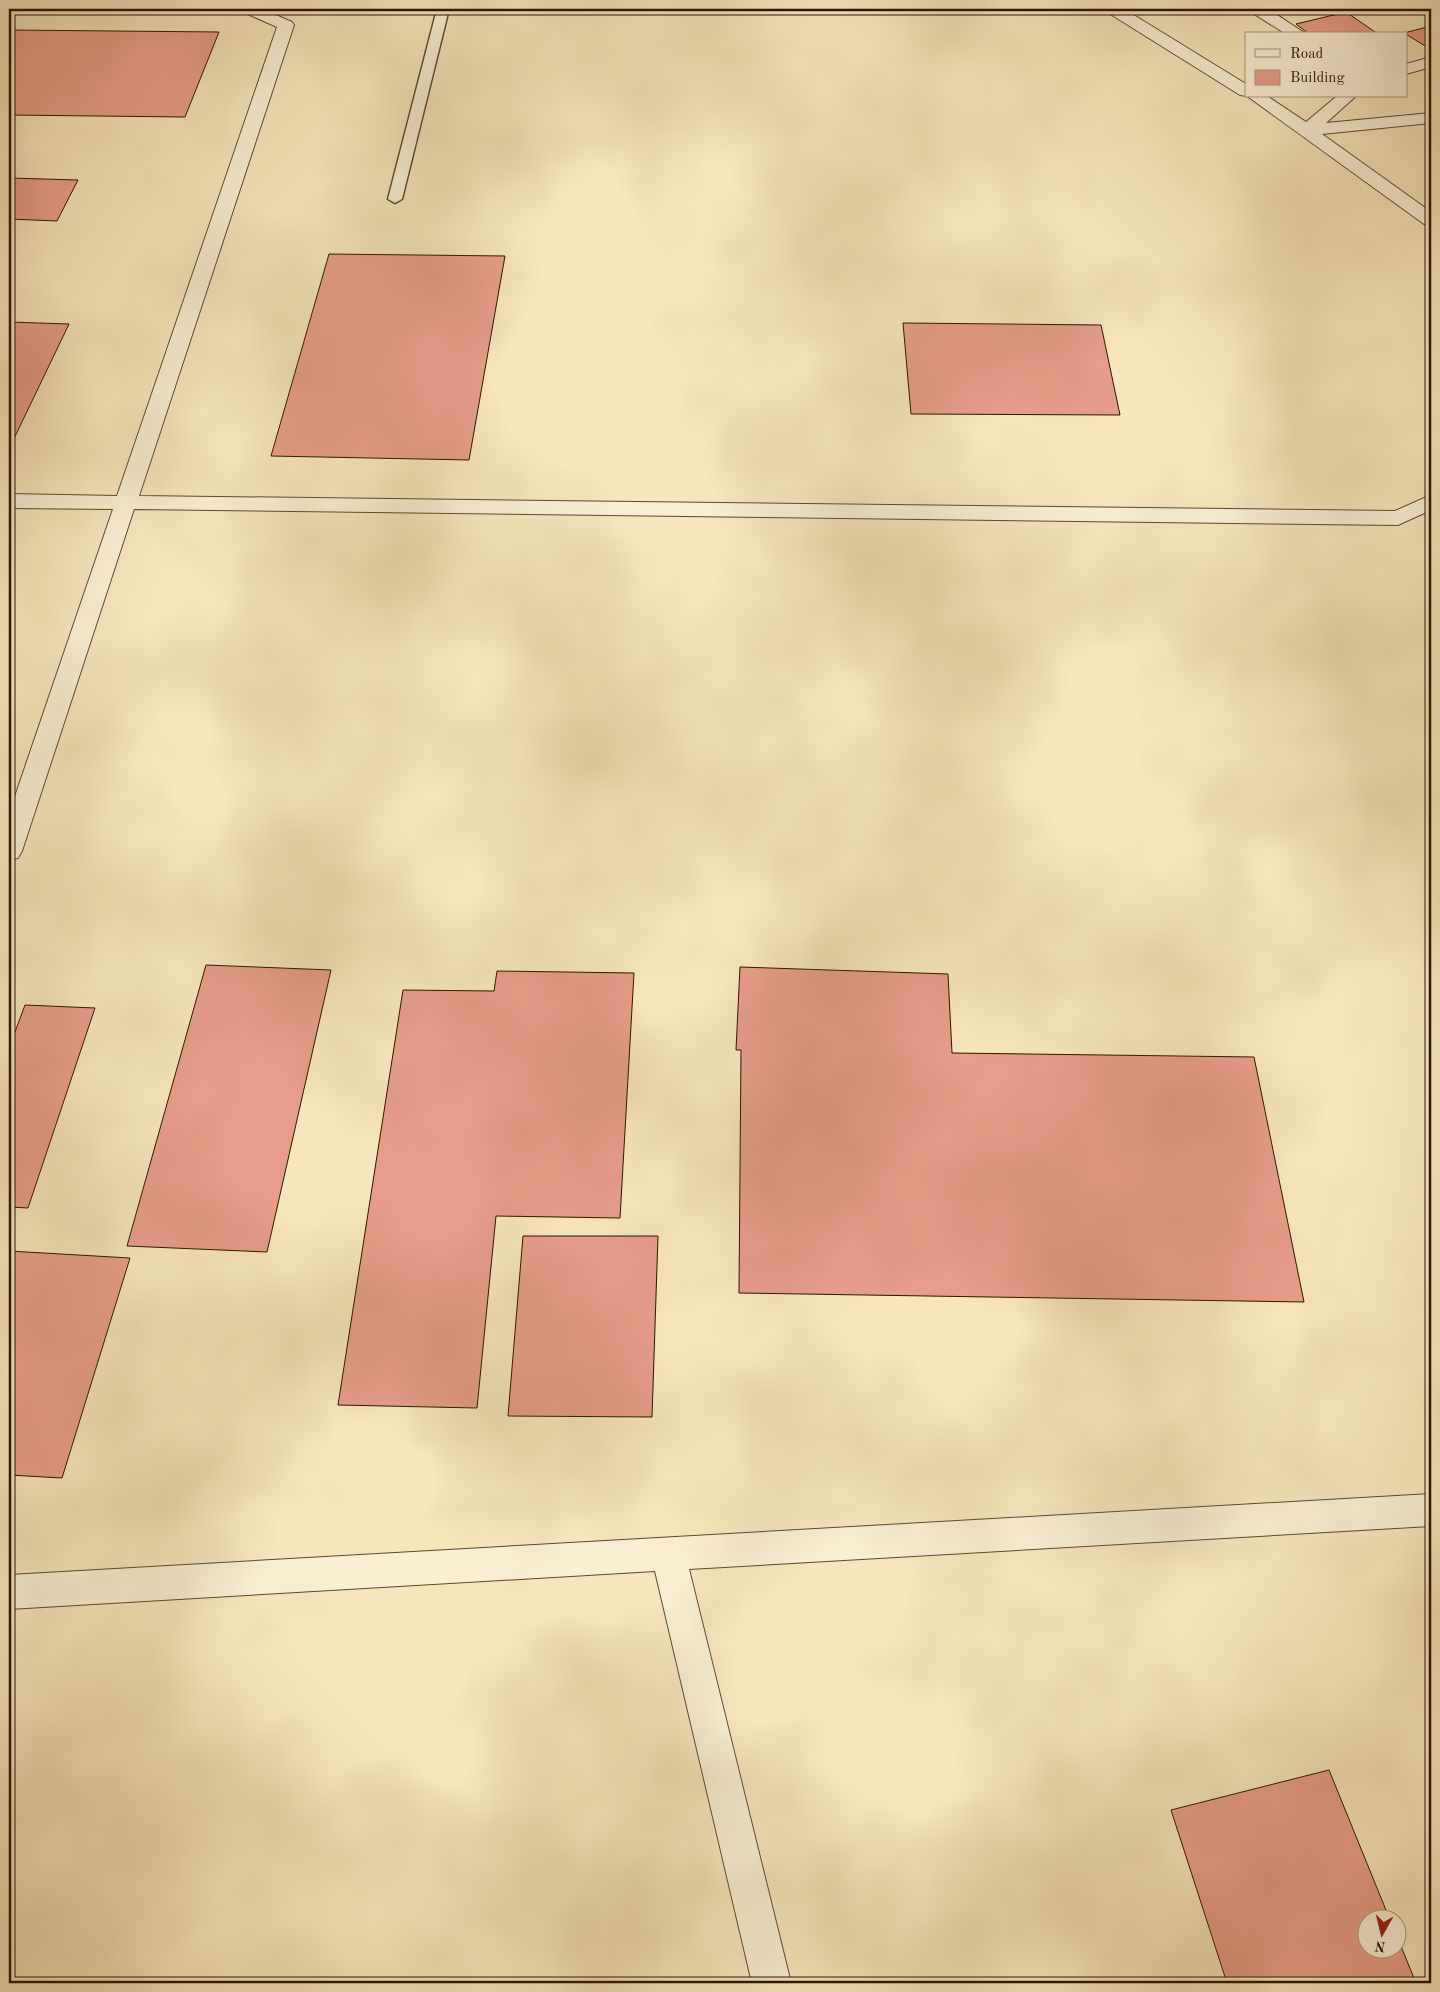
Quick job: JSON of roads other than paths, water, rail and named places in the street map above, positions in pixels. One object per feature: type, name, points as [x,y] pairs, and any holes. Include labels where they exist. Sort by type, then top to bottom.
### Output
[{"type":"street","points":[[9,851],[286,25],[249,9]]},
{"type":"street","points":[[1113,9],[1245,90]]},
{"type":"street","points":[[1257,9],[1295,32]]},
{"type":"street","points":[[1408,68],[1431,62]]},
{"type":"street","points":[[1258,98],[1307,130],[1431,220]]},
{"type":"street","points":[[1307,130],[1346,98]]},
{"type":"street","points":[[1307,130],[1431,118]]},
{"type":"street","points":[[9,501],[1398,518],[1431,502]]},
{"type":"street","points":[[9,1592],[1431,1510]]},
{"type":"street","points":[[668,1554],[772,1983]]},
{"type":"lane","points":[[395,199],[443,9]]}]
